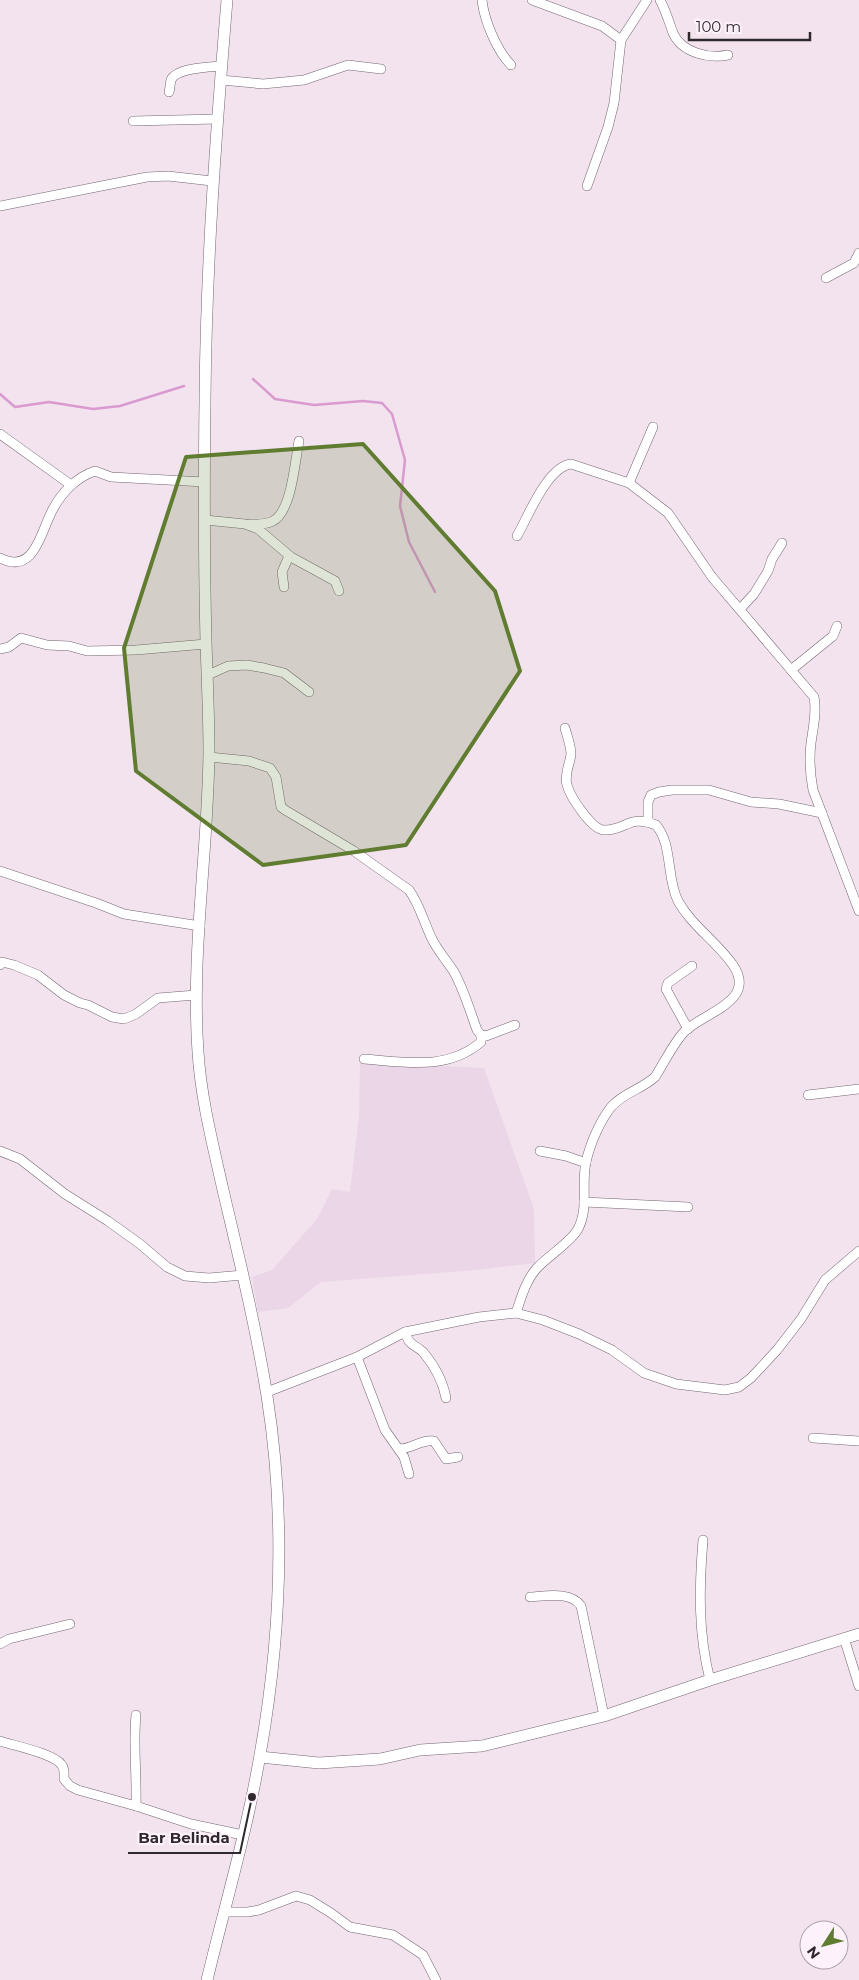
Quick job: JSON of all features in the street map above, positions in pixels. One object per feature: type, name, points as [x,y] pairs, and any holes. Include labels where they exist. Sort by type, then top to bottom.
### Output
[{"type":"main road","points":[[207,1980],[244,1835],[260,1757],[274,1663],[279,1598],[279,1505],[267,1392],[243,1275],[205,1109],[198,1057],[196,995],[209,757],[205,520],[206,350],[212,181],[227,0]]},
{"type":"main road","points":[[260,1757],[318,1763],[380,1759],[420,1750],[482,1746],[604,1716],[710,1680],[859,1634]]},
{"type":"street","points":[[482,0],[485,15],[502,56],[511,65]]},
{"type":"street","points":[[532,0],[602,26],[621,40]]},
{"type":"street","points":[[660,0],[674,34],[684,46],[711,57],[728,55]]},
{"type":"street","points":[[587,186],[608,127],[614,103],[621,40],[623,34],[648,1]]},
{"type":"street","points":[[169,92],[171,81],[175,75],[186,71],[222,66]]},
{"type":"street","points":[[221,80],[264,84],[304,80],[348,66],[380,69]]},
{"type":"street","points":[[133,121],[217,119]]},
{"type":"street","points":[[0,206],[147,177],[168,176],[212,181]]},
{"type":"street","points":[[826,278],[854,263],[859,253]]},
{"type":"street","points":[[629,483],[653,427]]},
{"type":"street","points":[[0,434],[71,486]]},
{"type":"street","points":[[205,520],[267,524],[276,520],[289,495],[299,441]]},
{"type":"street","points":[[517,536],[545,484],[559,468],[566,464],[629,483],[668,512],[712,577],[814,697],[816,708],[810,745],[810,777],[859,912]]},
{"type":"street","points":[[0,558],[16,562],[28,557],[35,550],[53,509],[79,478],[95,470],[111,477],[205,482]]},
{"type":"street","points":[[245,524],[258,529],[289,556],[330,578],[337,584],[339,591]]},
{"type":"street","points":[[740,609],[754,594],[782,543]]},
{"type":"street","points":[[284,587],[282,572],[289,556]]},
{"type":"street","points":[[791,670],[834,636],[837,626]]},
{"type":"street","points":[[0,648],[8,647],[21,638],[47,645],[69,646],[87,651],[136,650],[206,644]]},
{"type":"street","points":[[208,675],[228,666],[247,665],[284,673],[309,692]]},
{"type":"street","points":[[516,1313],[524,1290],[536,1270],[577,1232],[583,1218],[586,1163],[592,1142],[610,1108],[618,1100],[649,1083],[655,1077],[684,1032],[728,1003],[735,994],[739,977],[732,964],[682,908],[669,874],[665,840],[656,825],[638,820],[604,830],[598,829],[588,822],[567,785],[567,771],[571,755],[565,728]]},
{"type":"street","points":[[209,757],[249,761],[270,768],[276,777],[281,806],[285,810],[354,851],[409,890],[415,898],[431,938],[456,978],[477,1030],[486,1036],[514,1025]]},
{"type":"street","points":[[648,822],[648,802],[652,795],[672,790],[709,790],[750,802],[779,804],[822,813]]},
{"type":"street","points":[[0,871],[124,914],[200,926]]},
{"type":"street","points":[[0,965],[2,962],[25,969],[38,975],[64,995],[112,1016],[124,1019],[136,1014],[158,998],[196,995]]},
{"type":"street","points":[[688,1029],[666,986],[692,966]]},
{"type":"street","points":[[364,1059],[435,1063],[473,1049],[481,1042],[482,1035]]},
{"type":"street","points":[[808,1095],[859,1089]]},
{"type":"street","points":[[0,1151],[20,1159],[65,1194],[108,1221],[167,1267],[185,1276],[209,1278],[243,1275]]},
{"type":"street","points":[[540,1151],[566,1156],[586,1163]]},
{"type":"street","points":[[584,1202],[688,1207]]},
{"type":"street","points":[[267,1392],[357,1357],[406,1332],[480,1316],[516,1313],[543,1320],[579,1334],[612,1350],[644,1373],[676,1384],[725,1390],[739,1387],[751,1378],[777,1350],[801,1319],[825,1280],[859,1251]]},
{"type":"street","points":[[406,1332],[409,1342],[422,1352],[438,1375],[446,1398]]},
{"type":"street","points":[[357,1357],[385,1430],[404,1456],[409,1474]]},
{"type":"street","points":[[813,1438],[859,1441]]},
{"type":"street","points":[[399,1448],[406,1449],[430,1440],[434,1441],[446,1459],[458,1457]]},
{"type":"street","points":[[704,1540],[699,1585],[703,1654],[710,1680]]},
{"type":"street","points":[[530,1596],[573,1598],[581,1606],[604,1716]]},
{"type":"street","points":[[0,1644],[70,1624]]},
{"type":"street","points":[[844,1638],[859,1686]]},
{"type":"street","points":[[136,1715],[134,1735],[137,1787],[136,1806]]},
{"type":"street","points":[[0,1741],[41,1752],[60,1762],[64,1769],[64,1779],[70,1786],[78,1790],[192,1824],[244,1835]]},
{"type":"street","points":[[224,1912],[248,1912],[296,1896],[304,1898],[331,1913],[350,1928],[393,1935],[423,1955],[436,1980]]},
{"type":"highlighted area","points":[[363,444],[495,591],[520,671],[406,845],[263,865],[136,771],[124,648],[186,457]]},
{"type":"shaded area","points":[[360,1062],[484,1068],[534,1209],[535,1263],[477,1270],[321,1282],[288,1308],[258,1312],[252,1277],[272,1270],[317,1219],[332,1189],[350,1192],[359,1116]]},
{"type":"waterway","points":[[253,379],[275,399],[314,405],[363,401],[382,403],[392,414],[405,460],[400,506],[409,542],[435,592]]},
{"type":"waterway","points":[[0,394],[15,407],[49,402],[93,409],[120,406],[184,386]]},
{"type":"place","name":"Bar Belinda","points":[[252,1797]]}]
